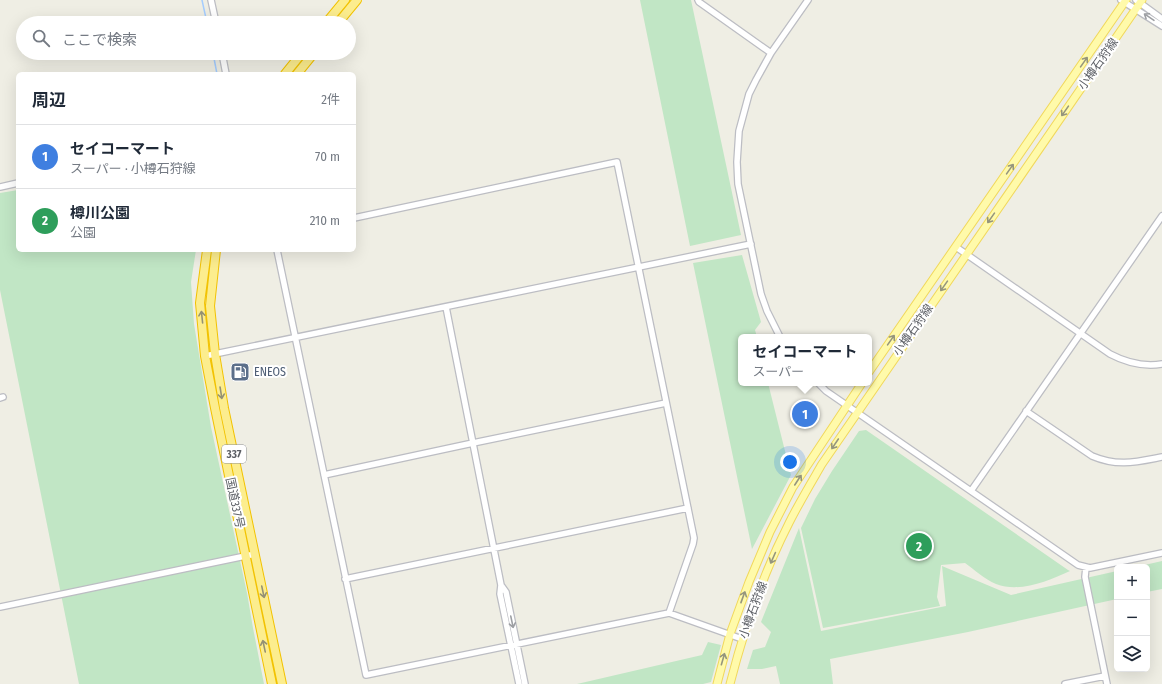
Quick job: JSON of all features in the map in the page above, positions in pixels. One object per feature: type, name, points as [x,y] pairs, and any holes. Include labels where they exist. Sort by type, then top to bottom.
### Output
[{"type":"highway","points":[[332,16],[345,0]]},
{"type":"highway","points":[[344,16],[357,0]]},
{"type":"highway","points":[[287,72],[296,60]]},
{"type":"highway","points":[[299,72],[308,60]]},
{"type":"highway","name":"国道337号","points":[[207,252],[200,303],[205,356],[272,684]]},
{"type":"highway","name":"国道337号","points":[[216,252],[210,306],[215,354],[224,408],[282,684]]},
{"type":"main road","name":"小樽石狩線","points":[[872,368],[1124,1]]},
{"type":"main road","name":"小樽石狩線","points":[[730,684],[742,639],[762,582],[789,523],[822,464],[1135,9],[1139,1]]},
{"type":"main road","name":"小樽石狩線","points":[[717,684],[730,634],[749,582],[780,513],[793,487],[860,386]]},
{"type":"street","points":[[211,0],[214,16]]},
{"type":"street","points":[[698,0],[771,53]]},
{"type":"street","points":[[778,334],[767,311],[762,294],[738,184],[738,144],[742,120],[750,94],[771,53],[808,0]]},
{"type":"street","points":[[1124,1],[1162,26]]},
{"type":"street","points":[[1139,1],[1162,18]]},
{"type":"street","points":[[223,60],[226,72]]},
{"type":"street","points":[[356,218],[617,162],[694,538],[669,613]]},
{"type":"street","points":[[0,187],[16,183]]},
{"type":"street","points":[[971,491],[1162,216]]},
{"type":"street","points":[[205,356],[751,244]]},
{"type":"street","points":[[956,247],[1119,359],[1139,365],[1150,366],[1162,364]]},
{"type":"street","points":[[277,252],[366,675],[514,646],[669,613],[742,639]]},
{"type":"street","points":[[446,307],[501,585],[506,592],[519,684]]},
{"type":"street","points":[[821,386],[846,405],[1078,565],[1090,568],[1162,552]]},
{"type":"street","points":[[324,475],[666,403]]},
{"type":"street","points":[[1026,410],[1092,456],[1100,459],[1119,463],[1131,463],[1162,457]]},
{"type":"street","points":[[345,579],[688,508]]},
{"type":"street","points":[[0,607],[255,554]]},
{"type":"street","points":[[1086,567],[1085,577],[1107,684]]},
{"type":"street","points":[[514,646],[525,684]]},
{"type":"street","points":[[1065,684],[1105,676]]},
{"type":"green space","points":[[640,0],[691,0],[741,235],[690,246]]},
{"type":"green space","points":[[16,190],[16,252],[196,252],[191,282],[194,324],[211,427],[247,593],[264,684],[79,684],[0,290],[0,193]]},
{"type":"green space","points":[[742,255],[761,322],[755,330],[756,334],[738,334],[738,386],[769,386],[791,475],[752,549],[693,263]]},
{"type":"green space","points":[[866,430],[1070,571],[1053,579],[1034,585],[1015,587],[996,584],[965,563],[941,565],[937,597],[940,606],[823,628],[801,528],[815,499],[832,471],[859,431]]},
{"type":"green space","points":[[799,528],[821,631],[946,606],[942,566],[1011,595],[1114,572],[1114,600],[968,632],[830,659],[833,684],[780,684],[776,666],[762,669],[747,669],[753,650],[765,647],[771,632],[761,622]]},
{"type":"green space","points":[[1162,561],[1162,589],[1150,591],[1149,564]]},
{"type":"green space","points":[[708,642],[721,645],[711,682],[703,684],[577,684],[702,655]]},
{"type":"waterway","points":[[202,0],[205,16]]},
{"type":"waterway","points":[[214,60],[217,72]]},
{"type":"place","name":"ENEOS","points":[[240,372]]},
{"type":"place","name":"セイコーマート","points":[[805,414]]},
{"type":"place","name":"樽川公園","points":[[919,546]]}]
